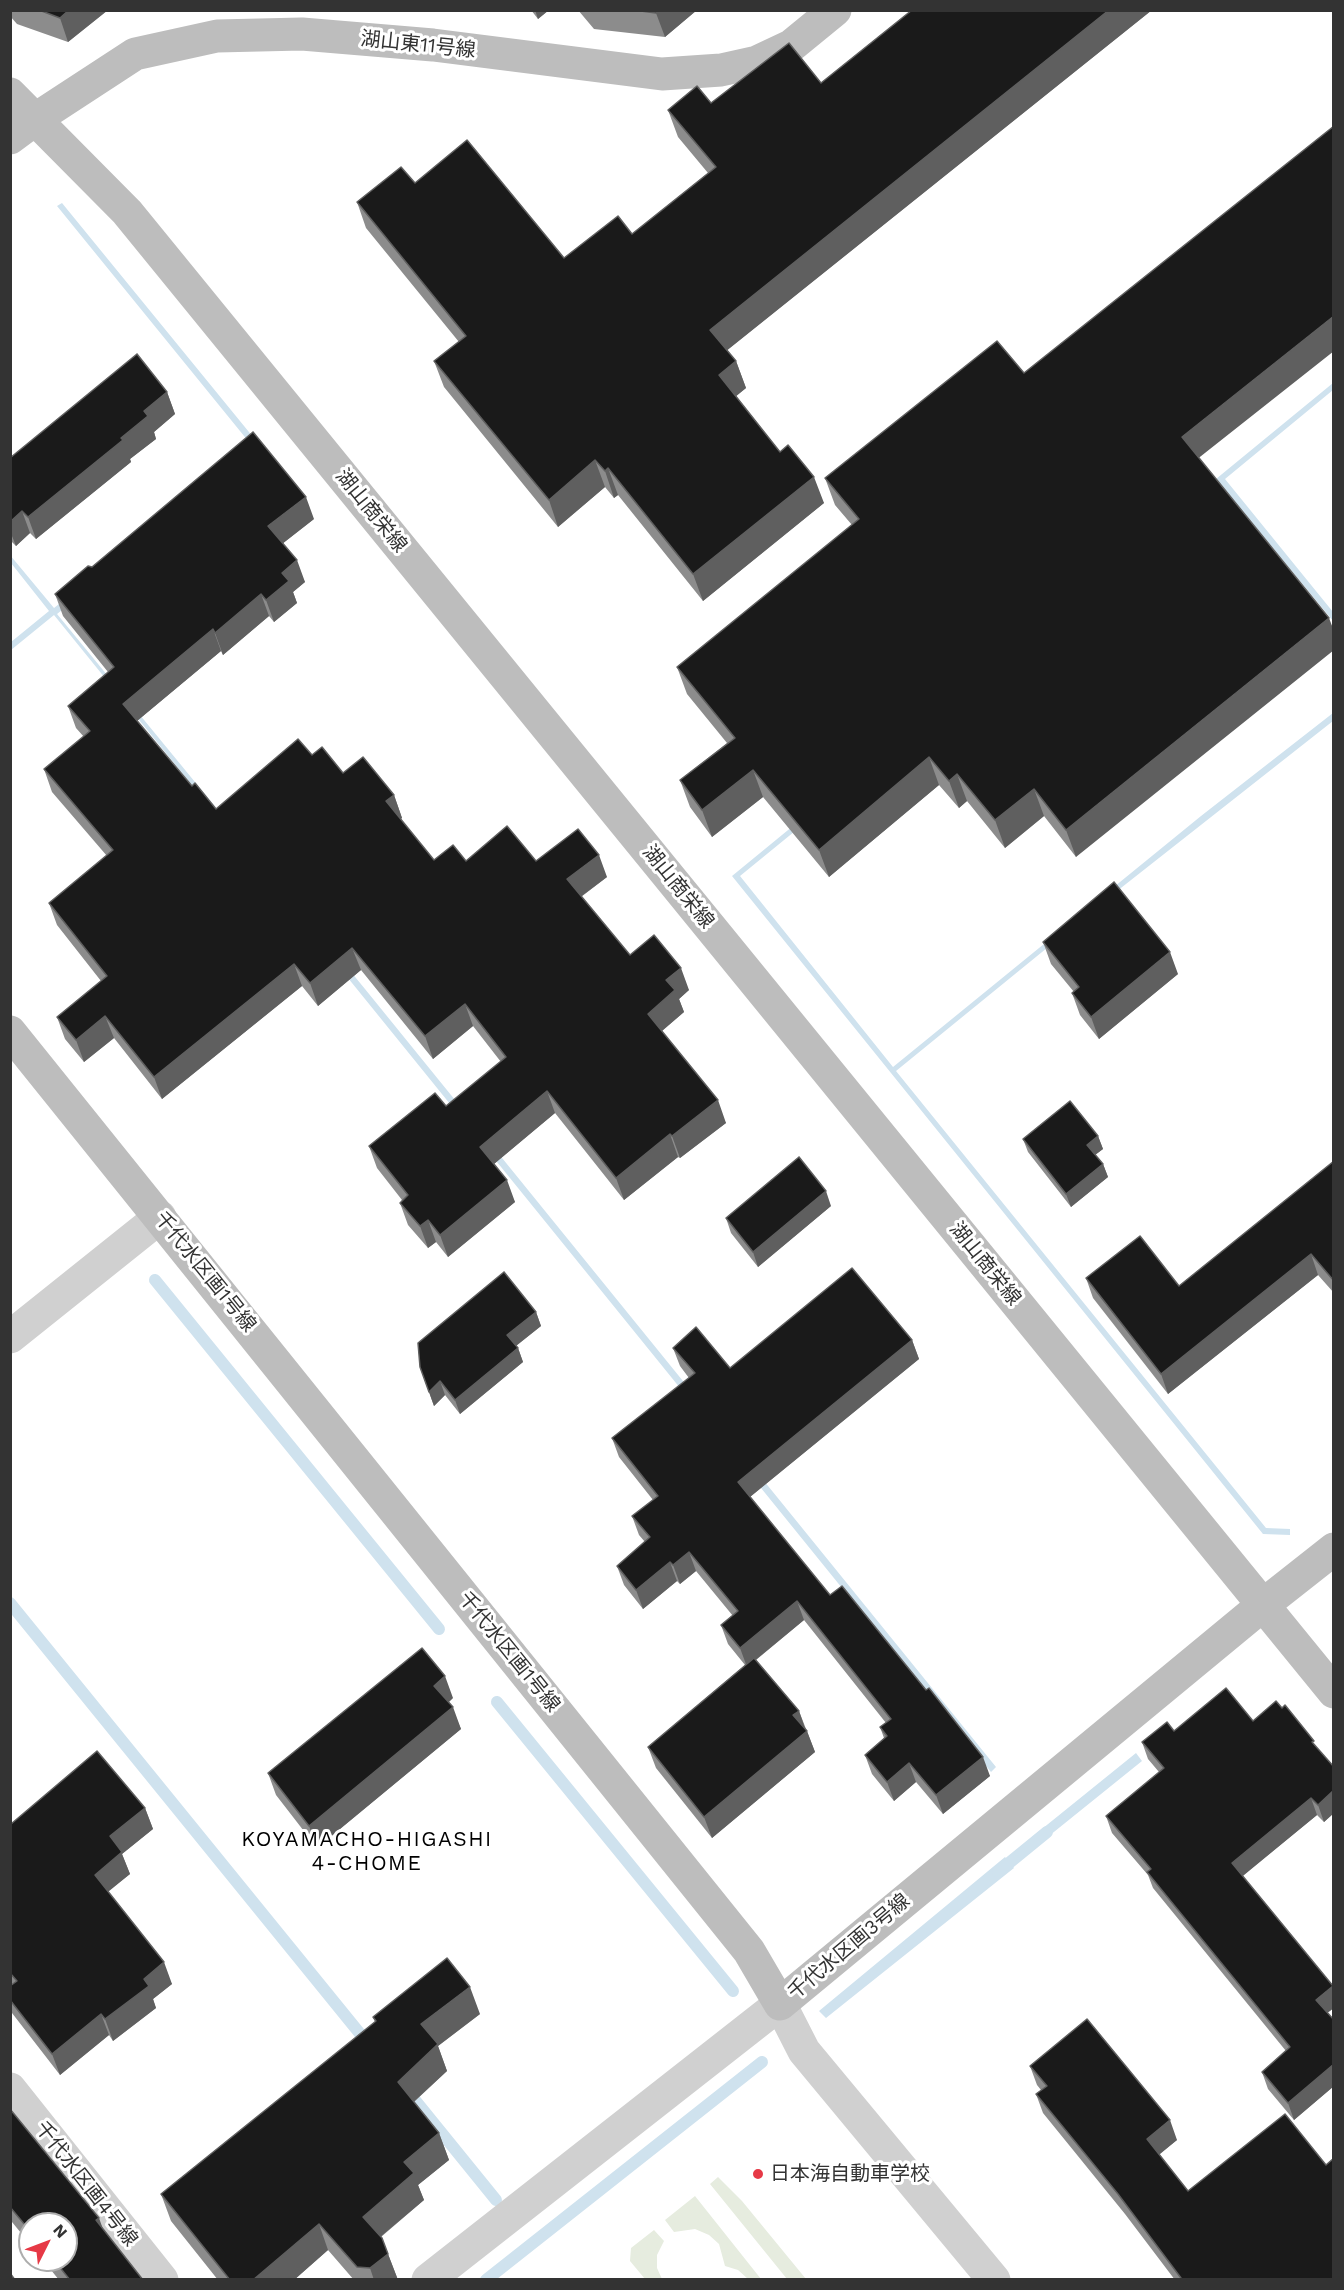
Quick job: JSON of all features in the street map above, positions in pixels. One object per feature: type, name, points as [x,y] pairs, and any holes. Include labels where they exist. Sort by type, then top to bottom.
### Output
[{"type":"street","name":"湖山東11号線","points":[[10,138],[135,54],[217,36],[302,34],[433,45],[662,74],[721,70],[757,62],[791,46],[835,10]]},
{"type":"street","name":"湖山商栄線","points":[[10,94],[37,118],[127,212],[1334,1692]]},
{"type":"street","name":"千代水区画1号線","points":[[10,1032],[749,1951],[804,2050],[994,2280]]},
{"type":"street","points":[[10,1337],[160,1216]]},
{"type":"street","name":"千代水区画3号線","points":[[428,2280],[780,2004],[1334,1549]]},
{"type":"street","name":"千代水区画4号線","points":[[10,2089],[162,2280]]},
{"type":"shaded area","points":[[718,2177],[742,2201],[806,2279],[787,2279],[710,2184]]},
{"type":"shaded area","points":[[695,2196],[761,2279],[748,2279],[738,2270],[725,2266],[719,2244],[709,2235],[695,2229],[674,2232],[665,2220]]},
{"type":"shaded area","points":[[654,2230],[664,2241],[657,2255],[657,2268],[662,2279],[645,2279],[630,2261],[631,2248]]},
{"type":"water","points":[[62,203],[262,448],[57,614],[365,989],[996,1767],[991,1772],[54,615],[11,650],[11,642],[49,611],[11,563],[10,555],[54,608],[253,447],[57,206]]},
{"type":"water","points":[[1333,383],[1333,390],[1225,479],[1333,612],[1333,621],[1220,484],[740,876],[893,1067],[1201,816],[1333,713],[1333,721],[1112,895],[896,1071],[1266,1528],[1290,1529],[1290,1535],[1263,1534],[732,876]]},
{"type":"water","points":[[1136,1753],[1142,1761],[1039,1844],[1032,1837]]},
{"type":"water","points":[[1005,1857],[1014,1868],[826,2018],[819,2011]]},
{"type":"building","points":[[39,10],[69,10],[60,18]]},
{"type":"building","points":[[633,10],[659,10],[656,13]]},
{"type":"building","points":[[912,10],[1109,10],[710,330],[736,361],[719,375],[780,452],[788,445],[814,477],[693,574],[608,468],[605,471],[595,460],[549,500],[434,361],[466,336],[357,202],[401,167],[415,183],[467,140],[564,258],[618,216],[632,234],[716,167],[668,110],[697,86],[711,103],[789,43],[821,83]]},
{"type":"building","points":[[1334,126],[1334,316],[1182,437],[1329,618],[1066,830],[1034,789],[995,820],[957,774],[949,781],[929,757],[819,850],[753,770],[702,810],[680,780],[735,738],[677,667],[859,519],[825,478],[997,341],[1024,373]]},
{"type":"building","points":[[137,354],[167,392],[144,411],[148,416],[121,438],[123,440],[28,517],[22,511],[10,522],[10,458]]},
{"type":"building","points":[[253,432],[306,497],[268,526],[297,560],[282,573],[289,581],[266,600],[261,594],[215,633],[213,629],[123,704],[192,786],[195,783],[216,809],[298,739],[312,755],[322,747],[343,773],[363,757],[394,795],[386,801],[434,860],[453,845],[466,861],[507,826],[536,861],[578,829],[599,855],[567,879],[630,955],[654,935],[681,968],[666,980],[675,990],[648,1014],[718,1100],[672,1136],[670,1134],[616,1178],[547,1091],[480,1147],[507,1180],[440,1235],[428,1220],[420,1226],[400,1203],[408,1195],[369,1146],[435,1093],[446,1106],[506,1057],[465,1004],[425,1036],[352,948],[310,983],[294,964],[154,1077],[105,1016],[76,1040],[57,1017],[107,976],[49,903],[113,850],[44,769],[90,731],[68,706],[114,667],[55,594],[88,566],[92,567]]},
{"type":"building","points":[[1114,882],[1170,952],[1091,1017],[1072,993],[1079,987],[1043,942]]},
{"type":"building","points":[[1070,1101],[1098,1136],[1087,1145],[1103,1164],[1066,1194],[1023,1139]]},
{"type":"building","points":[[799,1157],[826,1191],[753,1252],[726,1218]]},
{"type":"building","points":[[1334,1161],[1334,1281],[1311,1254],[1161,1374],[1086,1278],[1140,1236],[1179,1286]]},
{"type":"building","points":[[852,1268],[912,1340],[738,1482],[830,1595],[842,1586],[926,1690],[929,1688],[983,1757],[936,1795],[909,1763],[887,1782],[865,1755],[887,1736],[880,1727],[891,1719],[797,1601],[740,1648],[721,1625],[738,1611],[689,1552],[673,1565],[670,1562],[636,1590],[617,1566],[650,1537],[632,1516],[658,1496],[612,1438],[695,1373],[673,1348],[696,1327],[730,1368]]},
{"type":"building","points":[[504,1272],[536,1312],[507,1335],[518,1348],[455,1400],[440,1381],[429,1392],[420,1367],[418,1343]]},
{"type":"building","points":[[422,1648],[445,1676],[434,1686],[453,1707],[309,1826],[268,1773]]},
{"type":"building","points":[[754,1658],[799,1711],[793,1715],[807,1731],[704,1817],[648,1747]]},
{"type":"building","points":[[1226,1688],[1253,1721],[1276,1701],[1282,1708],[1285,1705],[1334,1767],[1334,1790],[1318,1805],[1311,1798],[1232,1863],[1333,1986],[1316,2000],[1334,2020],[1334,2064],[1288,2103],[1262,2072],[1290,2047],[1147,1872],[1151,1869],[1106,1816],[1164,1768],[1142,1742],[1167,1722],[1174,1731]]},
{"type":"building","points":[[97,1751],[145,1808],[110,1836],[122,1852],[95,1875],[164,1962],[144,1979],[149,1986],[105,2019],[101,2014],[52,2054],[10,2000],[10,1986],[17,1981],[10,1973],[10,1823]]},
{"type":"building","points":[[447,1958],[470,1987],[421,2024],[438,2044],[398,2082],[439,2133],[404,2162],[414,2173],[363,2217],[382,2238],[388,2254],[370,2268],[357,2267],[319,2224],[253,2280],[230,2280],[161,2194],[376,2021],[373,2017]]},
{"type":"building","points":[[1087,2019],[1170,2120],[1147,2139],[1188,2191],[1285,2114],[1326,2165],[1334,2158],[1334,2280],[1179,2280],[1181,2278],[1118,2194],[1036,2094],[1047,2086],[1030,2066]]},
{"type":"building","points":[[10,2109],[99,2218],[96,2220],[143,2280],[70,2280],[64,2272],[78,2272],[78,2212],[18,2212],[18,2217],[10,2207]]},
{"type":"waterway","points":[[155,1280],[439,1629]]},
{"type":"waterway","points":[[10,1603],[370,2046]]},
{"type":"waterway","points":[[497,1702],[733,1991]]},
{"type":"waterway","points":[[998,1872],[1047,1832]]},
{"type":"waterway","points":[[486,2280],[762,2062]]},
{"type":"waterway","points":[[406,2089],[496,2200]]},
{"type":"place","name":"日本海自動車学校","points":[[758,2174]]},
{"type":"district","name":"KOYAMACHO-HIGASHI 4-CHOME","points":[[367,1852]]}]
